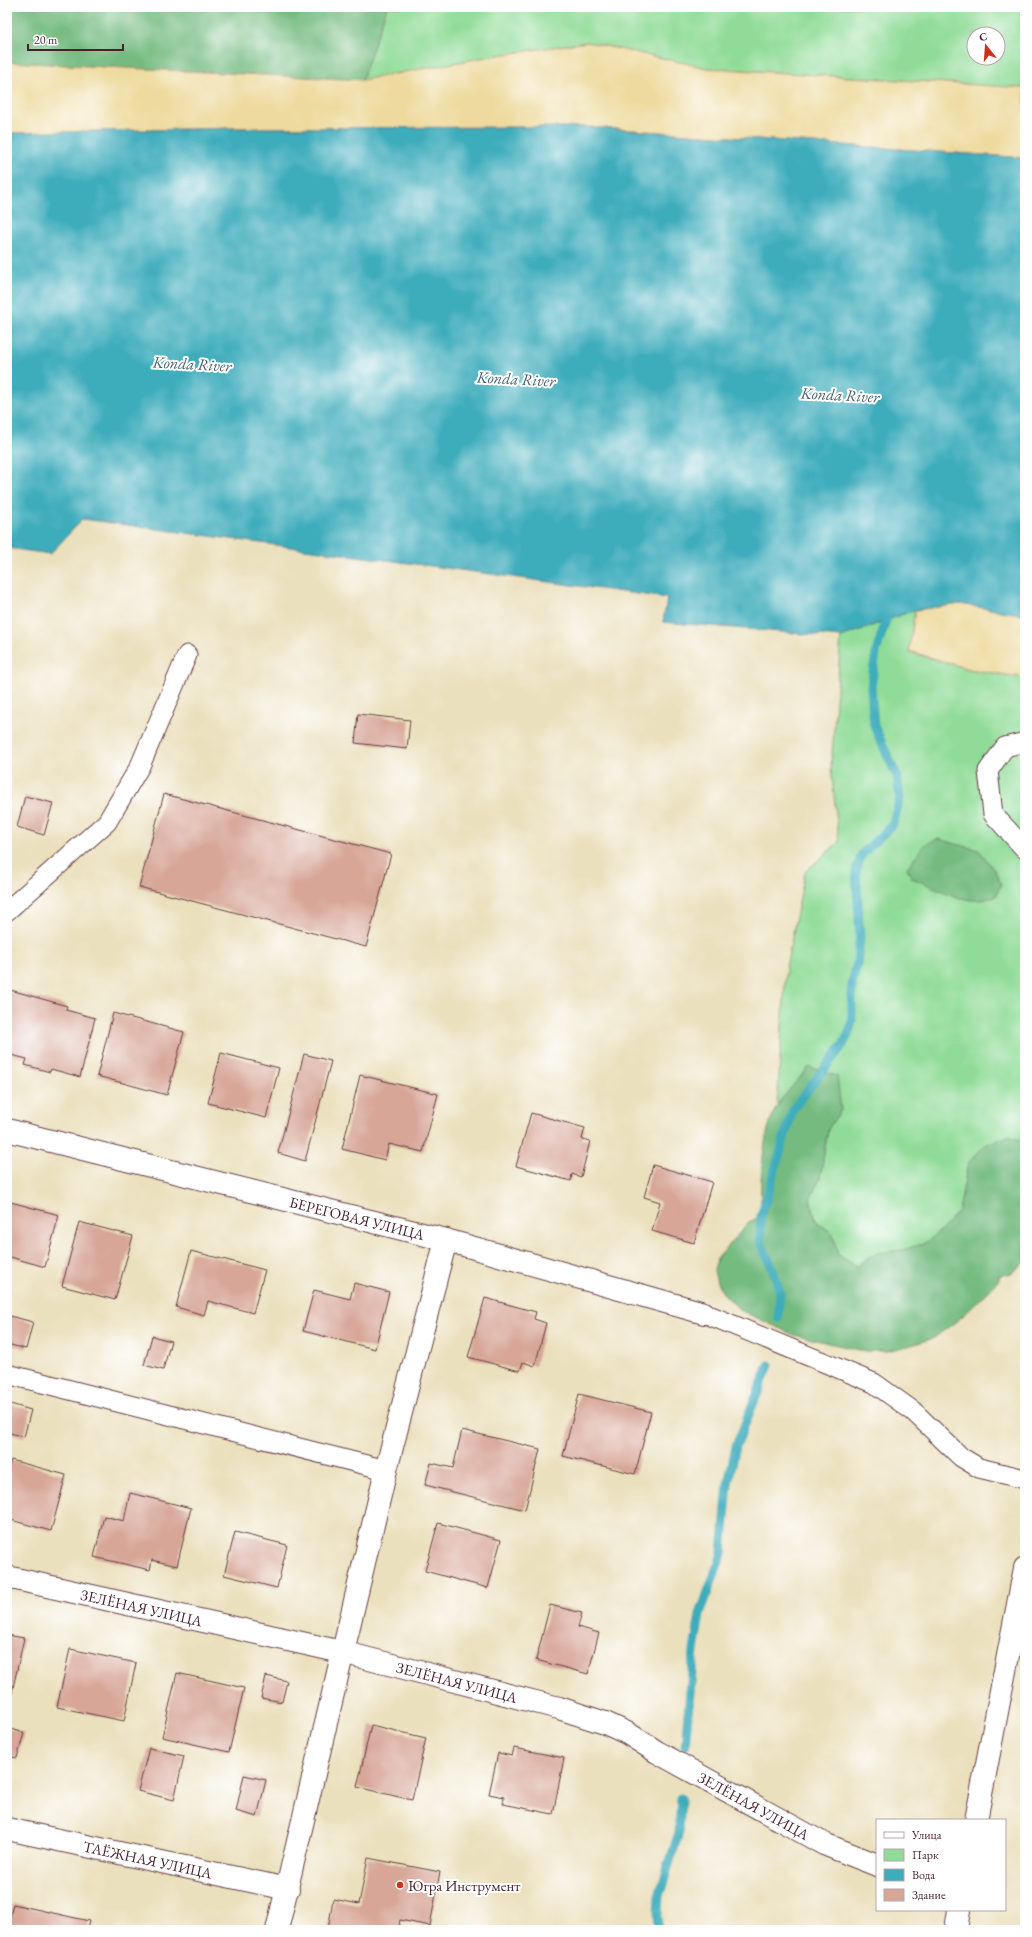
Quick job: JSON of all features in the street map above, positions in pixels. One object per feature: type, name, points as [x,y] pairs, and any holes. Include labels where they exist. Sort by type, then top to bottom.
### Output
[{"type":"street","name":"БЕРЕГОВАЯ УЛИЦА","points":[[7,1130],[446,1240],[704,1313]]},
{"type":"street","points":[[277,1930],[288,1889],[342,1652],[386,1470],[446,1240]]},
{"type":"street","points":[[976,1819],[1025,1568]]},
{"type":"street","name":"ЗЕЛЁНАЯ УЛИЦА","points":[[7,1577],[342,1652],[559,1708],[605,1723],[627,1733],[657,1752],[824,1844],[876,1865]]},
{"type":"street","name":"ТАЁЖНАЯ УЛИЦА","points":[[7,1829],[288,1889]]},
{"type":"street","points":[[956,1930],[959,1911]]},
{"type":"lane","points":[[7,911],[107,822],[140,766],[188,655]]},
{"type":"lane","points":[[1025,742],[1006,747],[988,771],[993,814],[1025,849]]},
{"type":"lane","points":[[704,1313],[874,1383],[913,1411],[961,1457],[979,1468],[1025,1479]]},
{"type":"lane","points":[[7,1374],[386,1470]]},
{"type":"green space","points":[[7,7],[1025,7],[1025,88],[707,68],[587,42],[492,56],[362,80],[7,62]]},
{"type":"green space","points":[[7,7],[387,7],[362,80],[7,62]]},
{"type":"green space","points":[[915,610],[909,652],[969,669],[1025,678],[1025,1262],[1011,1273],[942,1284],[856,1266],[838,1255],[833,1234],[816,1221],[810,1198],[820,1178],[828,1129],[841,1110],[809,1067],[777,1105],[786,968],[805,872],[839,842],[831,767],[841,637]]},
{"type":"green space","points":[[938,839],[979,850],[995,871],[1001,884],[996,896],[983,900],[959,898],[912,878],[907,868],[924,845]]},
{"type":"green space","points":[[809,1067],[837,1076],[841,1110],[828,1129],[820,1178],[810,1199],[816,1221],[833,1234],[838,1255],[856,1266],[877,1253],[902,1250],[925,1243],[944,1228],[959,1210],[968,1163],[985,1145],[1009,1136],[1025,1142],[1025,1262],[1011,1273],[999,1276],[999,1281],[963,1316],[934,1338],[886,1351],[864,1351],[794,1335],[740,1310],[723,1293],[717,1282],[714,1271],[717,1259],[749,1222],[761,1216],[761,1174],[765,1144],[772,1116],[785,1095]]},
{"type":"sand","points":[[587,42],[707,68],[1025,88],[1025,158],[588,127],[236,128],[7,133],[7,62],[362,80],[492,56]]},
{"type":"sand","points":[[960,604],[1025,615],[1025,678],[969,669],[909,651],[915,610]]},
{"type":"water","name":"Konda River","points":[[588,127],[1025,158],[1025,615],[960,604],[915,610],[841,637],[663,622],[667,598],[83,519],[50,554],[7,548],[7,133],[236,128]]},
{"type":"building","points":[[358,714],[410,720],[407,749],[355,743]]},
{"type":"building","points":[[164,794],[391,854],[366,947],[139,887]]},
{"type":"building","points":[[25,796],[53,803],[44,835],[17,827]]},
{"type":"building","points":[[7,989],[67,1006],[66,1010],[95,1018],[80,1077],[51,1069],[50,1072],[25,1065],[27,1059],[7,1054]]},
{"type":"building","points":[[113,1013],[184,1032],[167,1095],[97,1076]]},
{"type":"building","points":[[221,1053],[279,1068],[266,1118],[208,1103]]},
{"type":"building","points":[[304,1054],[331,1061],[305,1161],[278,1153]]},
{"type":"building","points":[[360,1075],[438,1094],[423,1152],[389,1144],[385,1160],[342,1149]]},
{"type":"building","points":[[531,1113],[585,1128],[582,1139],[590,1141],[581,1177],[572,1174],[571,1181],[516,1166]]},
{"type":"building","points":[[653,1165],[712,1182],[694,1243],[652,1231],[660,1202],[644,1197]]},
{"type":"building","points":[[7,1201],[59,1215],[45,1267],[7,1256]]},
{"type":"building","points":[[79,1222],[133,1236],[115,1300],[62,1286]]},
{"type":"building","points":[[191,1251],[265,1270],[253,1313],[208,1301],[204,1315],[176,1307]]},
{"type":"building","points":[[354,1283],[389,1292],[375,1349],[303,1331],[314,1290],[350,1299]]},
{"type":"building","points":[[485,1298],[536,1312],[534,1319],[546,1323],[535,1366],[523,1362],[520,1371],[468,1357]]},
{"type":"building","points":[[10,1316],[33,1322],[26,1349],[7,1344],[7,1326]]},
{"type":"building","points":[[152,1336],[171,1341],[163,1370],[144,1365]]},
{"type":"building","points":[[579,1394],[651,1412],[635,1474],[563,1456]]},
{"type":"building","points":[[7,1403],[31,1410],[24,1437],[7,1432]]},
{"type":"building","points":[[462,1430],[540,1449],[525,1510],[425,1485],[431,1463],[453,1468]]},
{"type":"building","points":[[11,1460],[66,1475],[51,1531],[7,1519],[7,1471]]},
{"type":"building","points":[[130,1493],[191,1508],[177,1566],[152,1560],[150,1570],[94,1557],[104,1516],[124,1521]]},
{"type":"building","points":[[438,1523],[501,1540],[488,1588],[425,1571]]},
{"type":"building","points":[[235,1532],[287,1545],[277,1588],[224,1575]]},
{"type":"building","points":[[550,1605],[582,1613],[578,1627],[599,1633],[588,1674],[536,1660]]},
{"type":"building","points":[[7,1635],[24,1638],[11,1697],[7,1696]]},
{"type":"building","points":[[70,1649],[136,1663],[124,1721],[57,1707]]},
{"type":"building","points":[[177,1673],[244,1688],[229,1752],[162,1737]]},
{"type":"building","points":[[266,1676],[287,1681],[282,1702],[261,1698]]},
{"type":"building","points":[[371,1725],[426,1738],[412,1800],[357,1787]]},
{"type":"building","points":[[7,1728],[24,1733],[17,1758],[7,1756]]},
{"type":"building","points":[[149,1748],[184,1756],[174,1800],[138,1791]]},
{"type":"building","points":[[514,1748],[564,1758],[553,1814],[503,1804],[504,1797],[489,1794],[498,1753],[512,1756]]},
{"type":"building","points":[[244,1775],[266,1780],[257,1817],[236,1811]]},
{"type":"building","name":"Югра Инструмент","points":[[368,1858],[440,1872],[430,1926],[400,1920],[398,1930],[328,1930],[333,1899],[359,1904]]},
{"type":"building","points":[[13,1904],[89,1921],[87,1930],[7,1930]]},
{"type":"waterway","points":[[778,1318],[780,1293],[774,1272],[760,1240],[761,1216],[793,1109],[843,1045],[849,1033],[852,1021],[852,983],[857,964],[860,937],[856,871],[862,854],[893,824],[900,798],[897,776],[874,726],[871,687],[876,652],[889,611]]},
{"type":"waterway","points":[[685,1746],[694,1651],[700,1614],[722,1553],[728,1484],[736,1446],[769,1365]]},
{"type":"waterway","points":[[657,1930],[659,1896],[679,1832],[681,1798]]},
{"type":"place","name":"Югра Инструмент","points":[[400,1885]]}]
